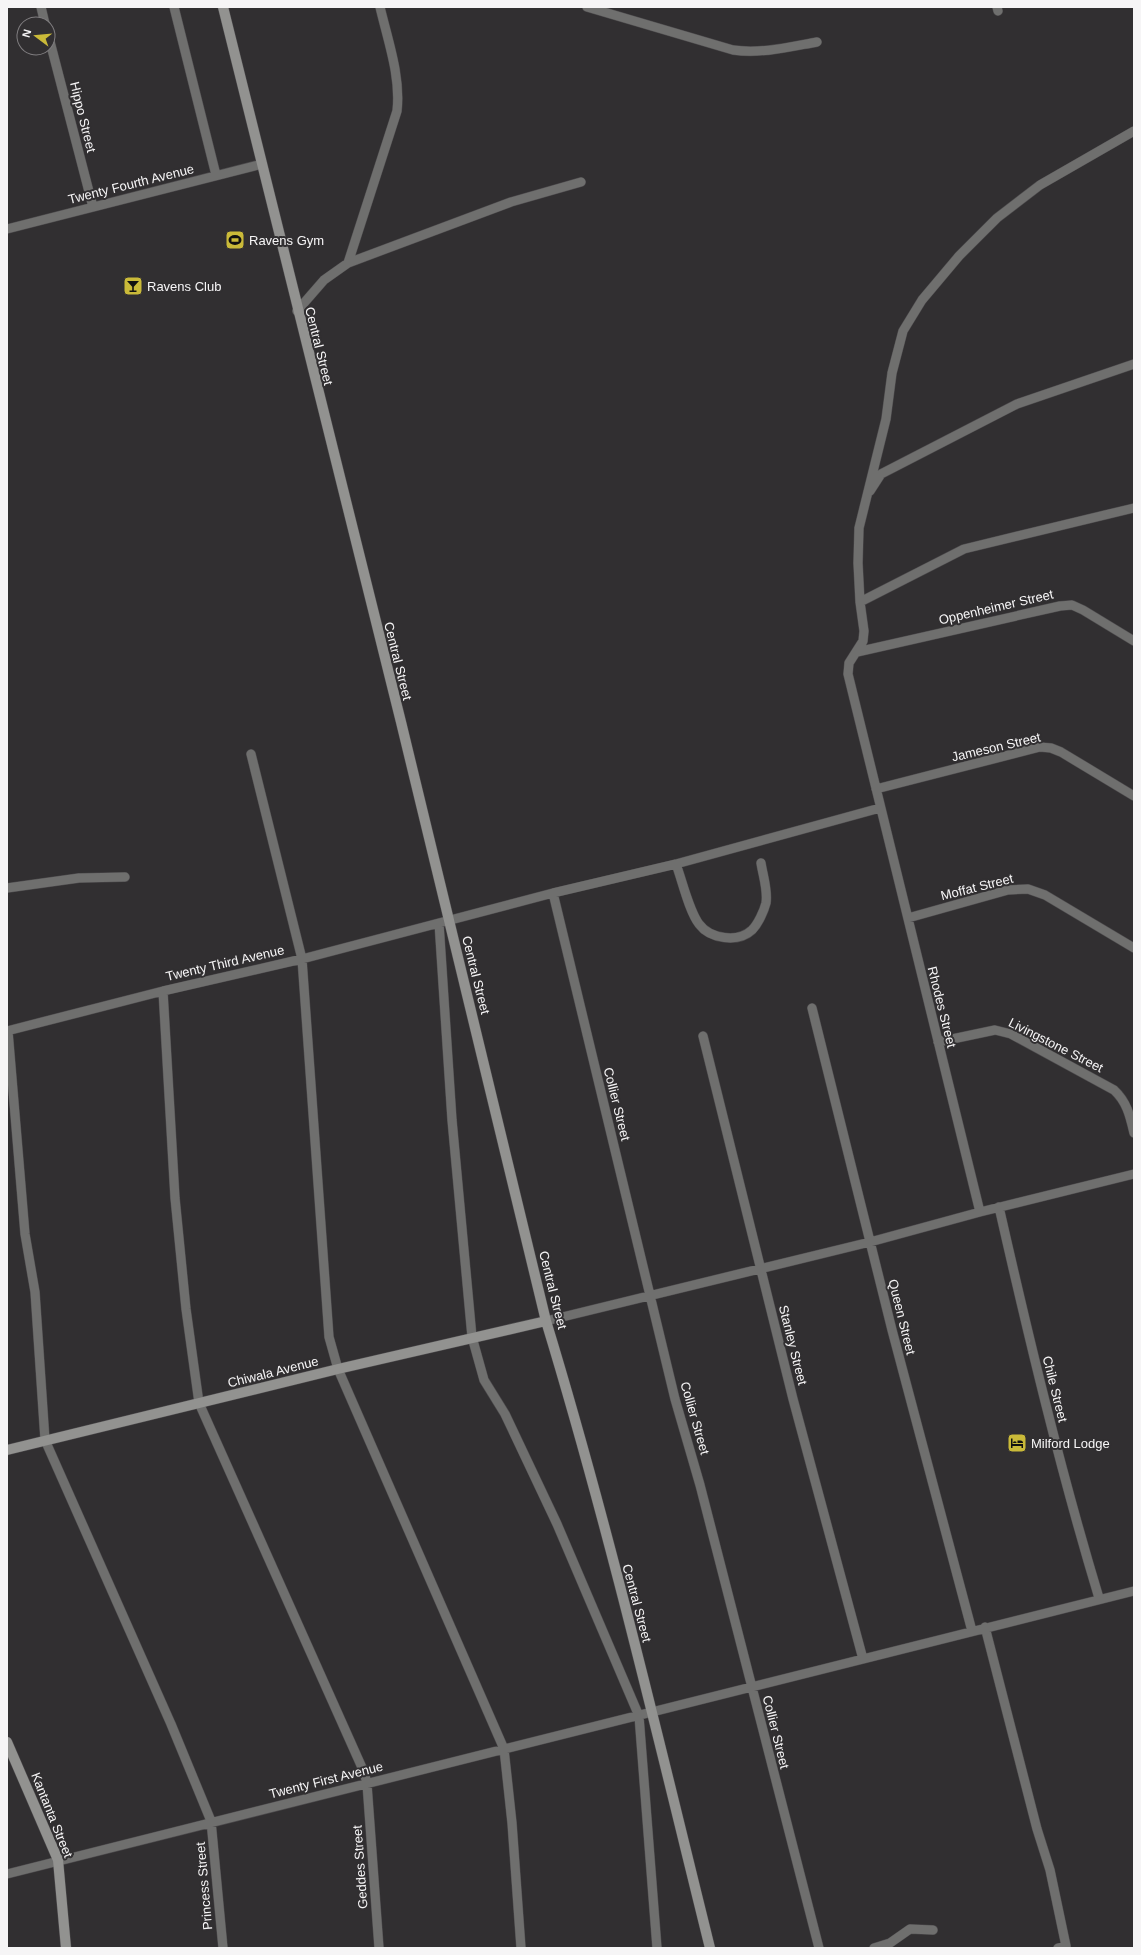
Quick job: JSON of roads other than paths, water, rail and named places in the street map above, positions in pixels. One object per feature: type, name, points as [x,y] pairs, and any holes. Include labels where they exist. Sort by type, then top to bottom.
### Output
[{"type":"street","points":[[174,7],[216,175]]},
{"type":"street","name":"Central Street","points":[[223,7],[444,921],[546,1321],[571,1403],[652,1713],[710,1948]]},
{"type":"street","points":[[348,263],[398,105],[397,81],[380,7]]},
{"type":"street","points":[[587,7],[733,50],[747,52],[762,51],[817,42]]},
{"type":"street","name":"Hippo Street","points":[[54,56],[93,207]]},
{"type":"street","name":"Rhodes Street","points":[[980,1212],[848,674],[849,663],[863,641],[864,631],[860,602],[858,563],[859,528],[886,418],[892,373],[903,331],[922,300],[959,256],[997,218],[1040,185],[1134,131]]},
{"type":"street","name":"Twenty Fourth Avenue","points":[[7,229],[262,164]]},
{"type":"street","points":[[297,311],[324,280],[348,263],[511,202],[580,182]]},
{"type":"street","points":[[865,499],[881,474],[979,423],[1017,404],[1134,364]]},
{"type":"street","points":[[860,602],[964,549],[1134,508]]},
{"type":"street","name":"Oppenheimer Street","points":[[857,652],[1060,606],[1072,605],[1134,641]]},
{"type":"street","name":"Jameson Street","points":[[876,789],[1040,747],[1051,748],[1061,752],[1134,796]]},
{"type":"street","points":[[251,754],[302,959],[307,1011],[329,1337],[338,1369],[504,1749],[512,1823],[521,1948]]},
{"type":"street","name":"Twenty Third Avenue","points":[[7,1031],[163,991],[302,959],[553,893],[676,864],[880,808]]},
{"type":"street","points":[[676,864],[698,924],[710,933],[728,938],[743,935],[751,930],[762,912],[766,894],[761,863]]},
{"type":"street","points":[[7,888],[79,878],[125,877]]},
{"type":"street","name":"Moffat Street","points":[[908,918],[1008,890],[1028,889],[1046,895],[1134,948]]},
{"type":"street","name":"Collier Street","points":[[553,893],[675,1399],[700,1485],[819,1948]]},
{"type":"street","points":[[444,921],[452,1120],[472,1337],[484,1380],[505,1414],[557,1524],[639,1716],[657,1948]]},
{"type":"street","name":"Geddes Street","points":[[163,991],[175,1198],[186,1309],[199,1403],[360,1764],[367,1784],[379,1948]]},
{"type":"street","name":"Queen Street","points":[[812,1008],[926,1463],[972,1631]]},
{"type":"street","name":"Livingstone Street","points":[[938,1042],[995,1030],[1011,1034],[1114,1090],[1123,1098],[1127,1106],[1134,1133]]},
{"type":"street","points":[[7,1031],[25,1234],[35,1292],[45,1440]]},
{"type":"street","name":"Stanley Street","points":[[703,1036],[793,1399],[863,1659]]},
{"type":"street","points":[[546,1321],[760,1267],[870,1242],[999,1207],[1134,1174]]},
{"type":"street","name":"Chile Street","points":[[999,1207],[1044,1402],[1072,1507],[1099,1598]]},
{"type":"street","name":"Chiwala Avenue","points":[[7,1450],[338,1369],[546,1321]]},
{"type":"street","name":"Princess Street","points":[[45,1440],[171,1724],[211,1822],[223,1948]]},
{"type":"street","name":"Twenty First Avenue","points":[[7,1874],[58,1860],[652,1713],[1099,1598],[1134,1591]]},
{"type":"street","points":[[985,1628],[1037,1829],[1050,1870],[1063,1947]]},
{"type":"street","name":"Kantanta Street","points":[[7,1742],[58,1860],[66,1948]]},
{"type":"street","points":[[874,1948],[890,1943],[910,1929],[933,1930]]},
{"type":"place","name":"Ravens Gym","points":[[235,240]]},
{"type":"place","name":"Ravens Club","points":[[133,286]]},
{"type":"place","name":"Milford Lodge","points":[[1017,1443]]}]
